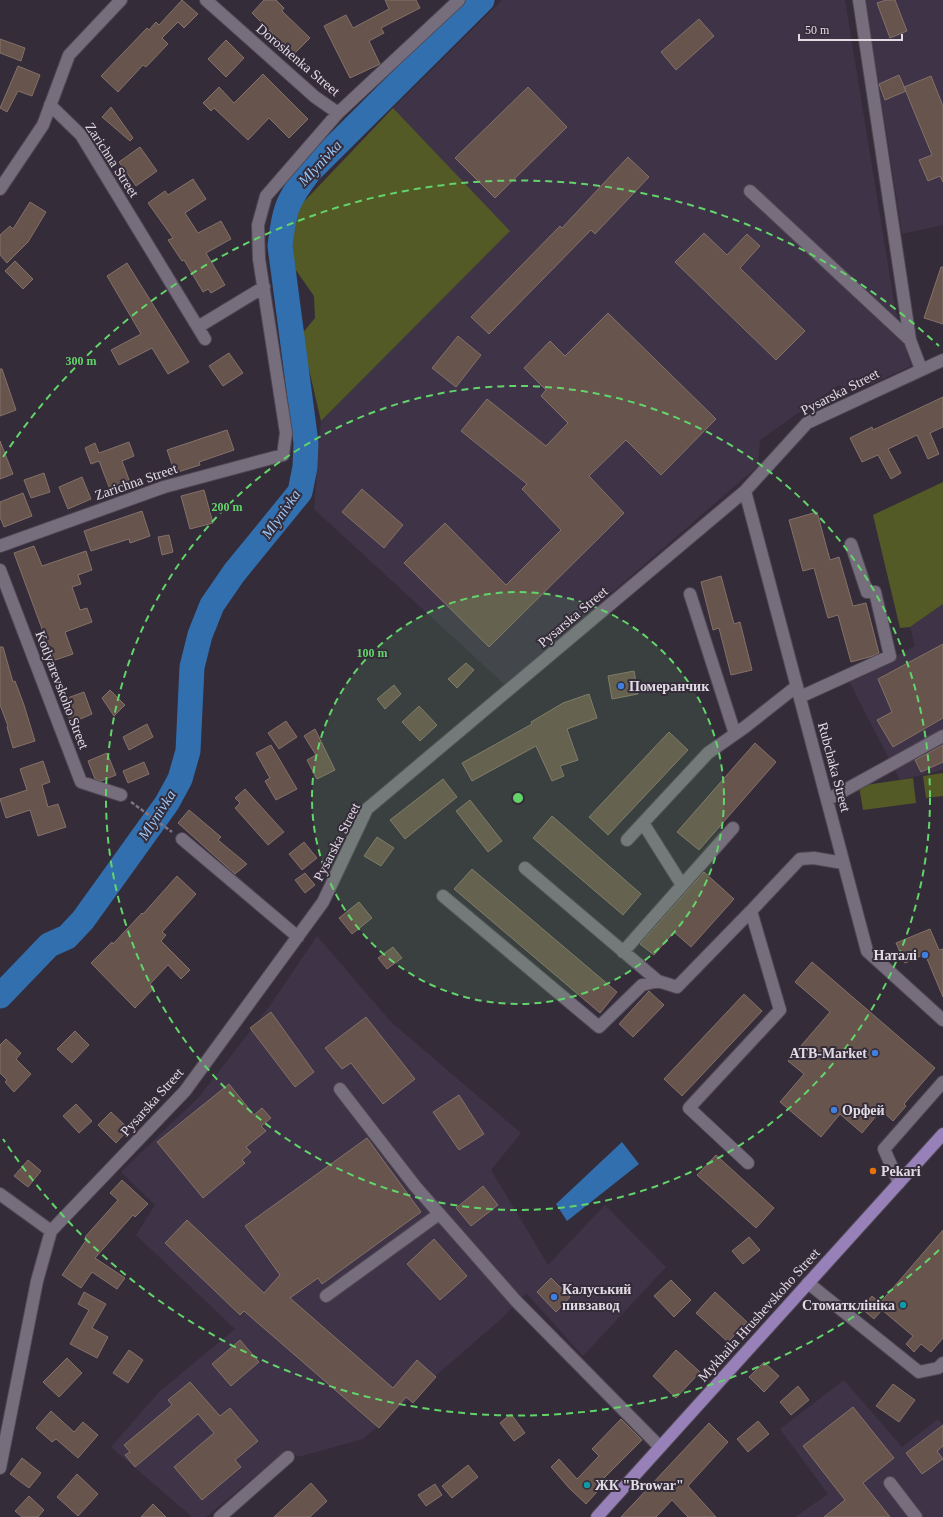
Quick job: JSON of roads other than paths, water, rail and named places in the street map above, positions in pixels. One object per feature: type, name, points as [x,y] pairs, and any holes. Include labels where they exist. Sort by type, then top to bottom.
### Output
[{"type":"main road","name":"Mykhaila Hrushevskoho Street","points":[[597,1517],[943,1134]]},
{"type":"street","points":[[0,189],[42,125],[69,55],[120,0]]},
{"type":"street","name":"Doroshenka Street","points":[[206,0],[314,97],[338,113],[459,0]]},
{"type":"street","points":[[859,0],[910,340],[921,370]]},
{"type":"street","name":"Zarichna Street","points":[[50,106],[81,135],[205,339]]},
{"type":"street","points":[[198,327],[264,287],[259,259],[258,225],[266,196],[338,113]]},
{"type":"street","points":[[750,191],[910,340]]},
{"type":"street","name":"Zarichna Street","points":[[0,546],[164,487],[283,455],[286,433],[264,287]]},
{"type":"street","name":"Pysarska Street","points":[[0,1468],[37,1281],[51,1231],[185,1091],[323,902],[367,809],[746,491],[807,423],[943,360]]},
{"type":"street","name":"Rubchaka Street","points":[[746,491],[867,951],[943,1020]]},
{"type":"street","points":[[627,840],[708,753],[735,734],[798,692],[890,656],[875,592],[867,592],[851,544]]},
{"type":"street","name":"Kotlyarevskoho Street","points":[[0,570],[81,782],[121,796]]},
{"type":"street","points":[[690,594],[735,734]]},
{"type":"street","points":[[827,800],[943,736]]},
{"type":"street","points":[[643,823],[682,885]]},
{"type":"street","points":[[623,952],[734,828]]},
{"type":"street","points":[[182,839],[298,937]]},
{"type":"street","points":[[525,868],[658,981],[678,987],[800,859],[814,858],[844,863]]},
{"type":"street","points":[[443,896],[599,1027],[642,985],[658,981]]},
{"type":"street","points":[[748,1164],[689,1108],[780,1010],[751,911]]},
{"type":"street","points":[[899,1183],[884,1149],[943,1082]]},
{"type":"street","points":[[340,1089],[415,1186],[516,1301],[660,1447]]},
{"type":"street","points":[[0,1194],[51,1231]]},
{"type":"street","points":[[326,1296],[439,1214]]},
{"type":"street","points":[[808,1283],[919,1372],[938,1368],[943,1363]]},
{"type":"street","points":[[220,1517],[288,1457]]},
{"type":"street","points":[[890,1483],[916,1517]]},
{"type":"water","points":[[622,1142],[639,1164],[567,1221],[556,1204]]},
{"type":"waterway","name":"Mlynivka","points":[[0,996],[49,945],[67,937],[83,920],[167,803],[180,779],[188,751],[192,667],[200,635],[212,605],[234,573],[300,492],[305,467],[306,443],[280,246],[285,214],[291,199],[309,172],[482,0]]},
{"type":"place","name":"Померанчик","points":[[621,686]]},
{"type":"place","name":"Наталі","points":[[925,955]]},
{"type":"place","name":"ATB-Market","points":[[875,1053]]},
{"type":"place","name":"Орфей","points":[[834,1110]]},
{"type":"place","name":"Pekari","points":[[873,1171]]},
{"type":"place","name":"Калуський пивзавод","points":[[554,1297]]},
{"type":"place","name":"Стоматклініка","points":[[903,1305]]},
{"type":"place","name":"ЖК \"Browar\"","points":[[587,1485]]}]
